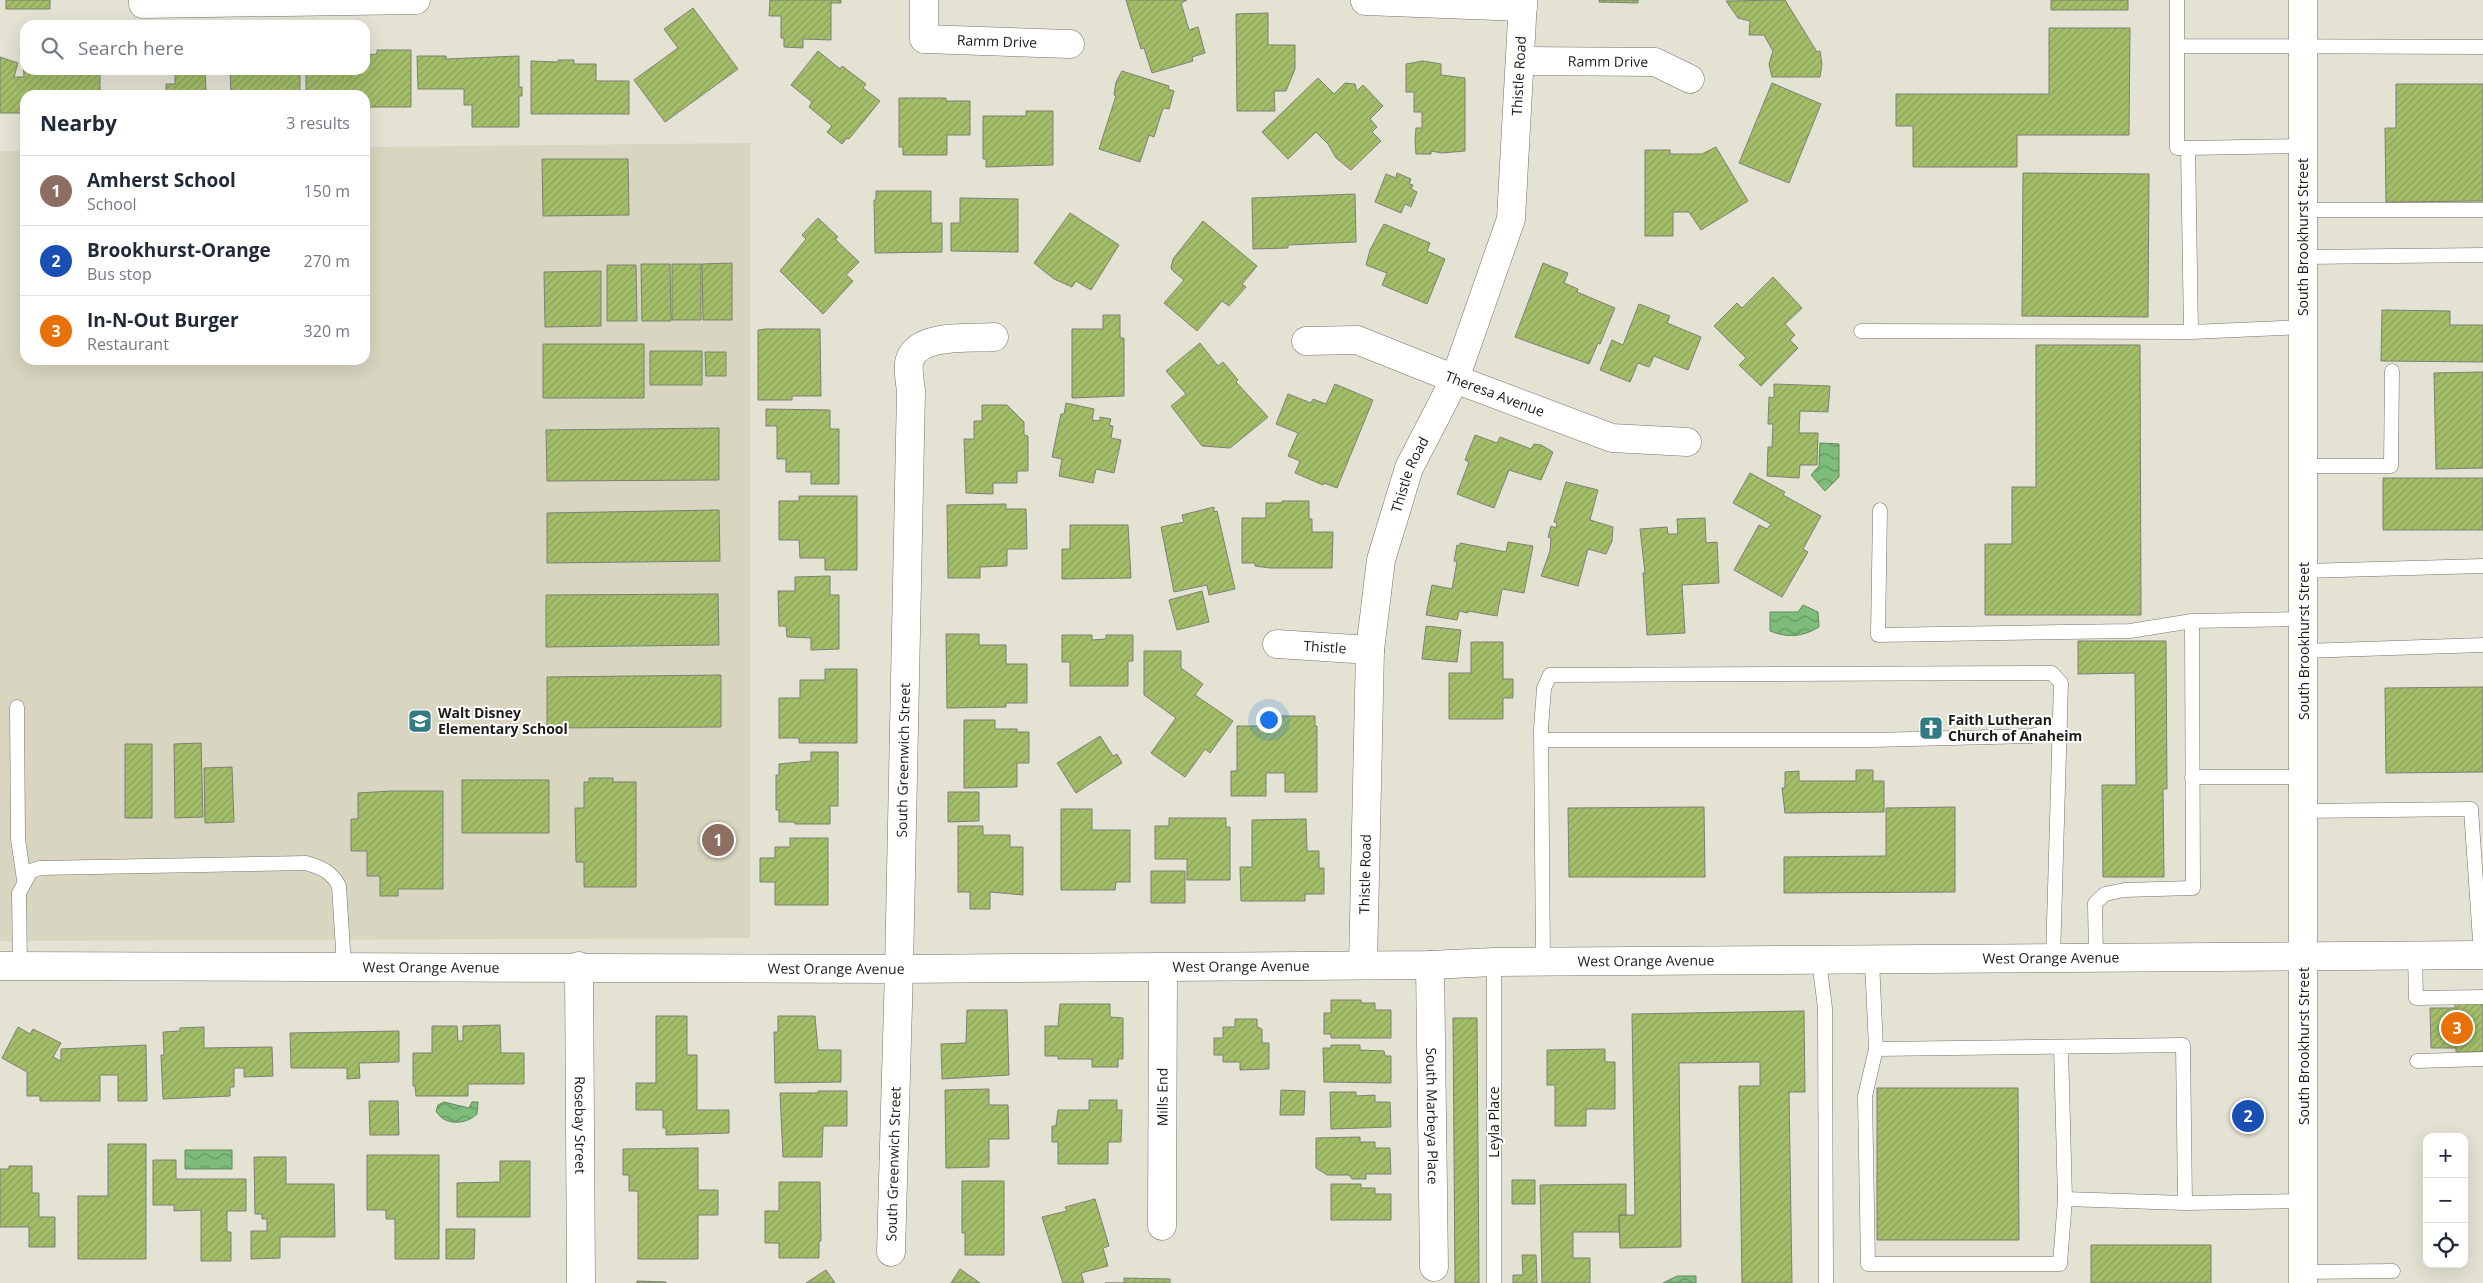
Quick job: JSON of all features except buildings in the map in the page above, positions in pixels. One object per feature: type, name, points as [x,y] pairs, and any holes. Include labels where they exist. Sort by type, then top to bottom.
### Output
[{"type":"street","points":[[143,2],[416,0]]},
{"type":"street","name":"Ramm Drive","points":[[924,0],[924,40],[1070,44]]},
{"type":"street","name":"South Brookhurst Street","points":[[2303,0],[2303,1278]]},
{"type":"street","points":[[1365,1],[1523,3]]},
{"type":"street","name":"Thistle Road","points":[[1363,965],[1370,650],[1381,560],[1409,468],[1455,380],[1512,219],[1523,3]]},
{"type":"street","name":"Ramm Drive","points":[[1520,61],[1655,62],[1690,79]]},
{"type":"street","name":"South Greenwich Street","points":[[891,1252],[911,391],[909,360],[919,347],[937,340],[994,338]]},
{"type":"street","name":"Theresa Avenue","points":[[1306,341],[1358,340],[1455,380],[1612,438],[1687,442]]},
{"type":"street","name":"Thistle","points":[[1277,644],[1370,650]]},
{"type":"street","name":"West Orange Avenue","points":[[10,966],[1163,968],[1430,965],[1494,962],[2482,955]]},
{"type":"street","name":"South Marbeya Place","points":[[1430,965],[1434,1267]]},
{"type":"street","name":"Rosebay Street","points":[[579,966],[581,1283]]},
{"type":"street","name":"Mills End","points":[[1162,1226],[1163,968]]},
{"type":"lane","points":[[2177,0],[2177,148],[2303,146]]},
{"type":"lane","points":[[2177,46],[2303,48],[2483,47]]},
{"type":"lane","points":[[2188,148],[2191,332]]},
{"type":"lane","points":[[2303,210],[2483,210]]},
{"type":"lane","points":[[2303,257],[2483,255]]},
{"type":"lane","points":[[1861,331],[2191,332],[2303,327]]},
{"type":"lane","points":[[2304,466],[2391,466],[2392,371]]},
{"type":"lane","points":[[1880,510],[1878,635],[2130,631],[2192,621],[2303,619]]},
{"type":"lane","points":[[2304,571],[2483,566]]},
{"type":"lane","points":[[2096,958],[2095,903],[2105,894],[2124,890],[2193,888],[2192,621]]},
{"type":"lane","points":[[2303,651],[2483,645]]},
{"type":"lane","points":[[1543,962],[1541,740],[1544,688],[1550,675],[2052,673],[2062,683],[2052,958]]},
{"type":"lane","points":[[17,708],[18,839],[24,880]]},
{"type":"lane","points":[[1541,740],[1863,740],[2012,737],[2031,736],[2060,729]]},
{"type":"lane","points":[[2192,777],[2304,777]]},
{"type":"lane","points":[[2304,812],[2471,809],[2482,955]]},
{"type":"lane","points":[[10,966],[19,893],[24,880],[31,872],[40,868],[306,863],[324,868],[334,877],[339,886],[344,966]]},
{"type":"lane","points":[[2415,956],[2416,998],[2483,997]]},
{"type":"lane","points":[[1819,960],[1825,1008],[1826,1283]]},
{"type":"lane","points":[[1872,960],[1876,1049],[1865,1096],[1868,1264],[2060,1264],[2065,1199],[2061,1047]]},
{"type":"lane","name":"Leyla Place","points":[[1494,962],[1494,1283]]},
{"type":"lane","points":[[1876,1049],[2183,1045],[2186,1203]]},
{"type":"lane","points":[[2417,1061],[2483,1059]]},
{"type":"lane","points":[[2065,1199],[2186,1203],[2303,1201]]},
{"type":"lane","points":[[2303,1278],[2393,1271]]},
{"type":"shaded area","points":[[750,143],[750,938],[0,941],[0,151],[20,151],[20,365],[370,365],[370,147]]},
{"type":"water","points":[[1820,443],[1839,444],[1839,477],[1825,491],[1811,475],[1819,466]]},
{"type":"water","points":[[1803,605],[1818,612],[1819,627],[1801,635],[1783,635],[1770,631],[1770,612],[1798,612]]},
{"type":"water","points":[[444,1102],[469,1108],[472,1102],[478,1102],[477,1114],[461,1122],[444,1119],[436,1111],[438,1105]]},
{"type":"water","points":[[185,1150],[232,1150],[232,1169],[185,1169]]},
{"type":"water","points":[[1677,1276],[1696,1276],[1696,1283],[1663,1283]]},
{"type":"place","name":"Walt Disney Elementary School","points":[[420,721]]},
{"type":"place","name":"Faith Lutheran Church of Anaheim","points":[[1931,728]]},
{"type":"place","name":"Amherst School","points":[[718,840]]},
{"type":"place","name":"In-N-Out Burger","points":[[2457,1028]]},
{"type":"place","name":"Brookhurst-Orange","points":[[2248,1116]]}]
